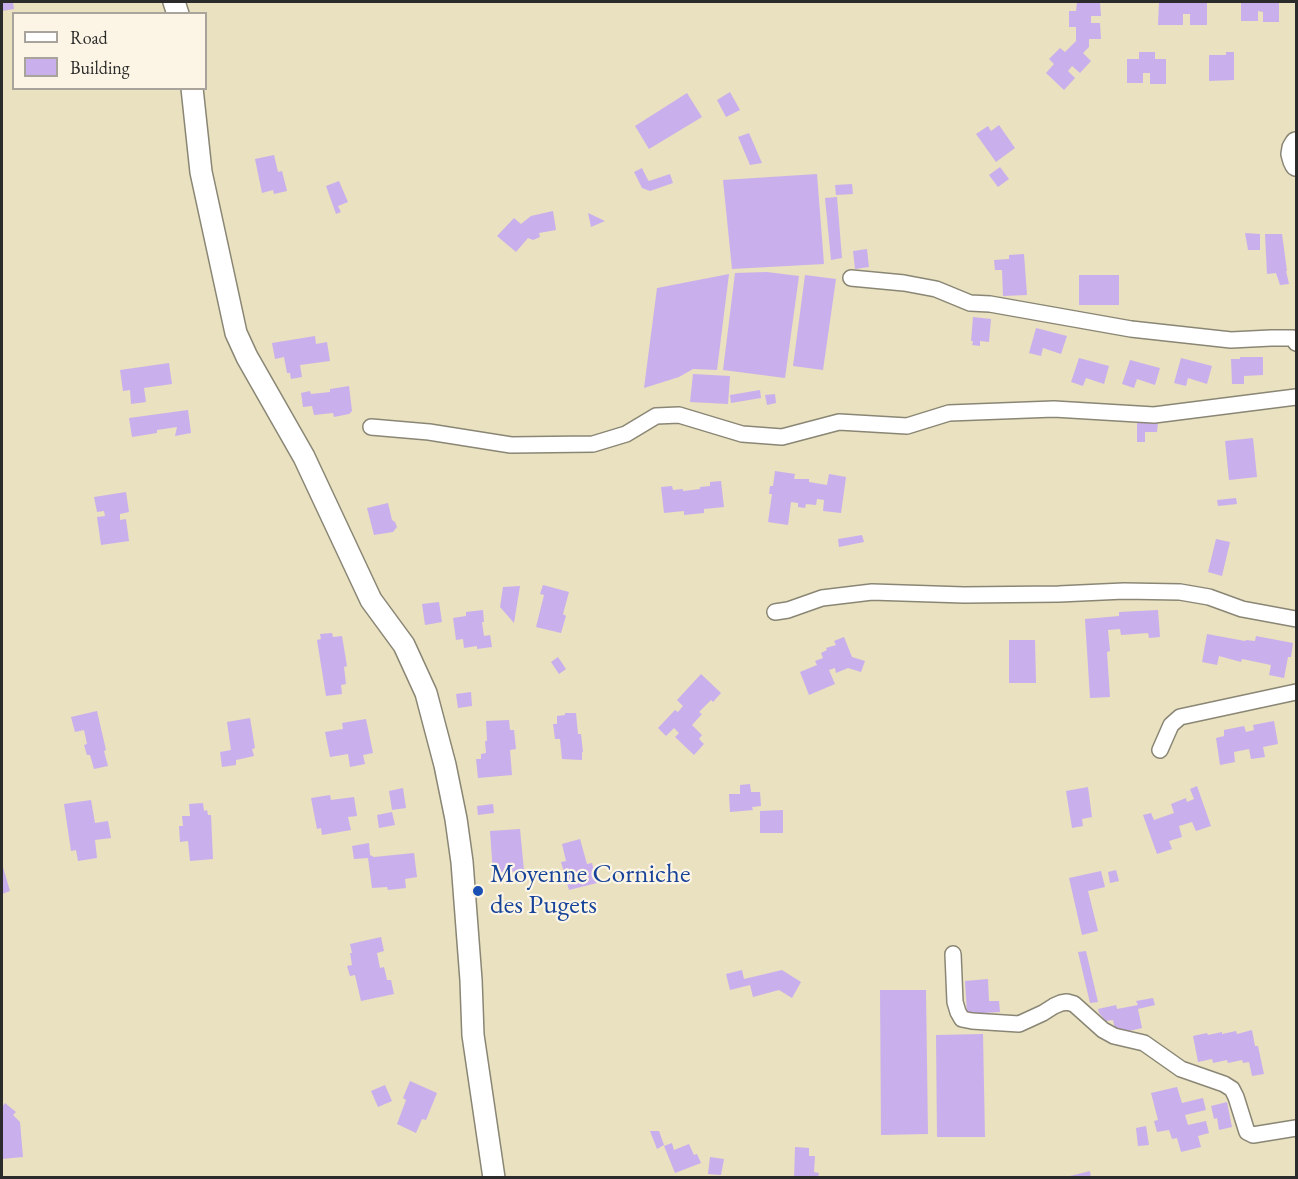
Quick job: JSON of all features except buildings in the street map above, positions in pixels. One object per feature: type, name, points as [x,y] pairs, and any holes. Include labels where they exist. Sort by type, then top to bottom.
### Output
[{"type":"street","points":[[192,90],[201,172],[236,333],[247,357],[304,457],[371,600],[404,645],[426,693],[445,765],[456,819],[462,862],[473,1035],[494,1178]]},
{"type":"street","points":[[1296,143],[1292,154],[1296,165]]},
{"type":"street","points":[[851,278],[904,283],[936,289],[970,303],[990,304],[1131,329],[1231,339],[1293,338],[1296,343]]},
{"type":"street","points":[[371,427],[429,432],[511,445],[593,444],[626,434],[656,416],[679,415],[742,434],[782,437],[839,422],[907,426],[949,413],[1054,409],[1154,414],[1296,397]]},
{"type":"street","points":[[775,612],[822,598],[872,592],[964,595],[1124,591],[1198,594],[1242,609],[1296,619]]},
{"type":"street","points":[[1160,750],[1170,726],[1180,717],[1296,692]]},
{"type":"street","points":[[953,954],[955,1002],[962,1019],[972,1022],[1019,1024],[1054,1006],[1067,1002],[1074,1004],[1103,1030],[1114,1036],[1144,1043],[1181,1068],[1232,1089],[1247,1132],[1253,1135],[1296,1128]]},
{"type":"place","name":"Moyenne Corniche des Pugets","points":[[478,891]]}]
